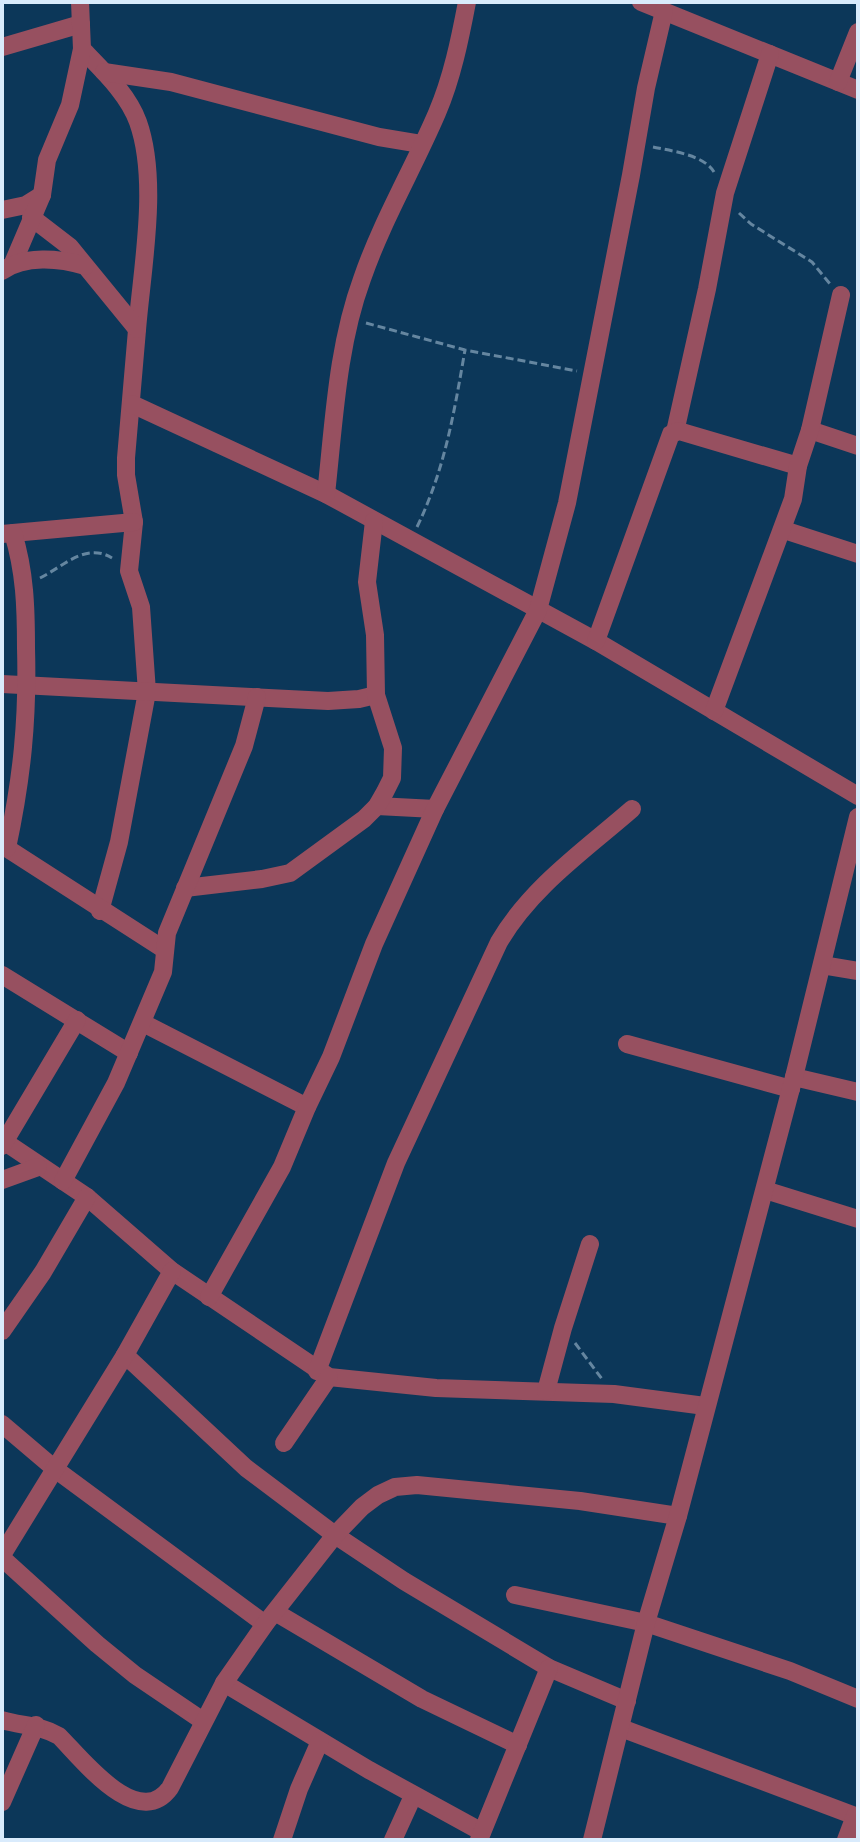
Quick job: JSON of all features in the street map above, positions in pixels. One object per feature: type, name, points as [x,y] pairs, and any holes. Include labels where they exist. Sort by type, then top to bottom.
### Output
[{"type":"street","points":[[7,267],[42,195],[47,160],[70,105],[82,49],[80,2]]},
{"type":"street","points":[[326,494],[342,358],[361,280],[383,223],[438,111],[451,74],[467,2]]},
{"type":"street","points":[[641,2],[858,90]]},
{"type":"street","points":[[209,1297],[282,1167],[331,1057],[374,944],[435,809],[538,610],[567,503],[646,88],[664,11]]},
{"type":"street","points":[[2,47],[81,24]]},
{"type":"street","points":[[838,82],[858,32]]},
{"type":"street","points":[[82,49],[133,110],[144,144],[147,170],[146,231],[126,475],[134,522],[129,571],[141,607],[147,692],[122,830],[100,911]]},
{"type":"street","points":[[596,641],[670,437],[675,432],[715,254],[725,193],[770,54]]},
{"type":"street","points":[[104,72],[171,82],[379,137],[421,144]]},
{"type":"street","points":[[2,210],[26,205],[42,195]]},
{"type":"street","points":[[31,217],[70,247],[137,329]]},
{"type":"street","points":[[7,267],[53,259],[85,266]]},
{"type":"street","points":[[714,711],[784,530],[841,295]]},
{"type":"street","points":[[132,404],[326,494],[596,641],[858,796]]},
{"type":"street","points":[[810,430],[858,446]]},
{"type":"street","points":[[675,432],[798,466]]},
{"type":"street","points":[[185,888],[290,873],[364,819],[377,806],[392,778],[394,764],[390,733],[376,695],[375,635],[367,582],[374,521]]},
{"type":"street","points":[[134,522],[8,534],[25,582],[27,686],[23,766],[5,847],[165,950]]},
{"type":"street","points":[[784,530],[858,554]]},
{"type":"street","points":[[2,684],[328,701],[376,695]]},
{"type":"street","points":[[63,1181],[101,1114],[143,1023],[163,972],[167,933],[244,746],[257,697]]},
{"type":"street","points":[[377,806],[435,809]]},
{"type":"street","points":[[284,1443],[323,1374],[396,1163],[499,942],[521,909],[544,884],[632,809]]},
{"type":"street","points":[[594,1839],[646,1623],[678,1516],[765,1190],[858,817]]},
{"type":"street","points":[[822,965],[858,971]]},
{"type":"street","points":[[2,975],[129,1053]]},
{"type":"street","points":[[77,1020],[3,1142],[87,1197],[172,1271],[323,1374],[436,1388],[614,1394],[705,1406]]},
{"type":"street","points":[[143,1023],[307,1107]]},
{"type":"street","points":[[627,1044],[793,1083],[858,1092]]},
{"type":"street","points":[[2,1180],[38,1167]]},
{"type":"street","points":[[765,1190],[858,1219]]},
{"type":"street","points":[[2,1331],[43,1272],[87,1197]]},
{"type":"street","points":[[546,1391],[590,1244]]},
{"type":"street","points":[[172,1271],[125,1355],[2,1556],[106,1651],[203,1721]]},
{"type":"street","points":[[125,1355],[246,1468],[335,1535],[430,1597],[549,1668],[627,1701]]},
{"type":"street","points":[[2,1424],[55,1469],[270,1618],[422,1699],[518,1745]]},
{"type":"street","points":[[2,1720],[36,1725],[59,1736],[120,1794],[135,1801],[151,1803],[160,1799],[170,1788],[224,1683],[270,1618],[335,1535],[378,1495],[395,1487],[417,1485],[580,1501],[678,1516]]},
{"type":"street","points":[[515,1595],[646,1623],[790,1671],[858,1699]]},
{"type":"street","points":[[224,1683],[480,1836],[549,1668]]},
{"type":"street","points":[[2,1802],[36,1725]]},
{"type":"street","points":[[621,1728],[857,1817],[846,1840]]},
{"type":"street","points":[[282,1840],[299,1789],[320,1741]]},
{"type":"street","points":[[393,1840],[413,1796]]},
{"type":"path","points":[[637,143],[684,154],[712,167],[737,211],[751,224],[812,262],[841,295]]},
{"type":"path","points":[[350,319],[465,350],[591,373]]},
{"type":"path","points":[[410,542],[438,481],[449,443],[465,350]]},
{"type":"path","points":[[25,582],[46,575],[87,551],[109,555],[129,571]]},
{"type":"path","points":[[563,1328],[614,1394]]}]
